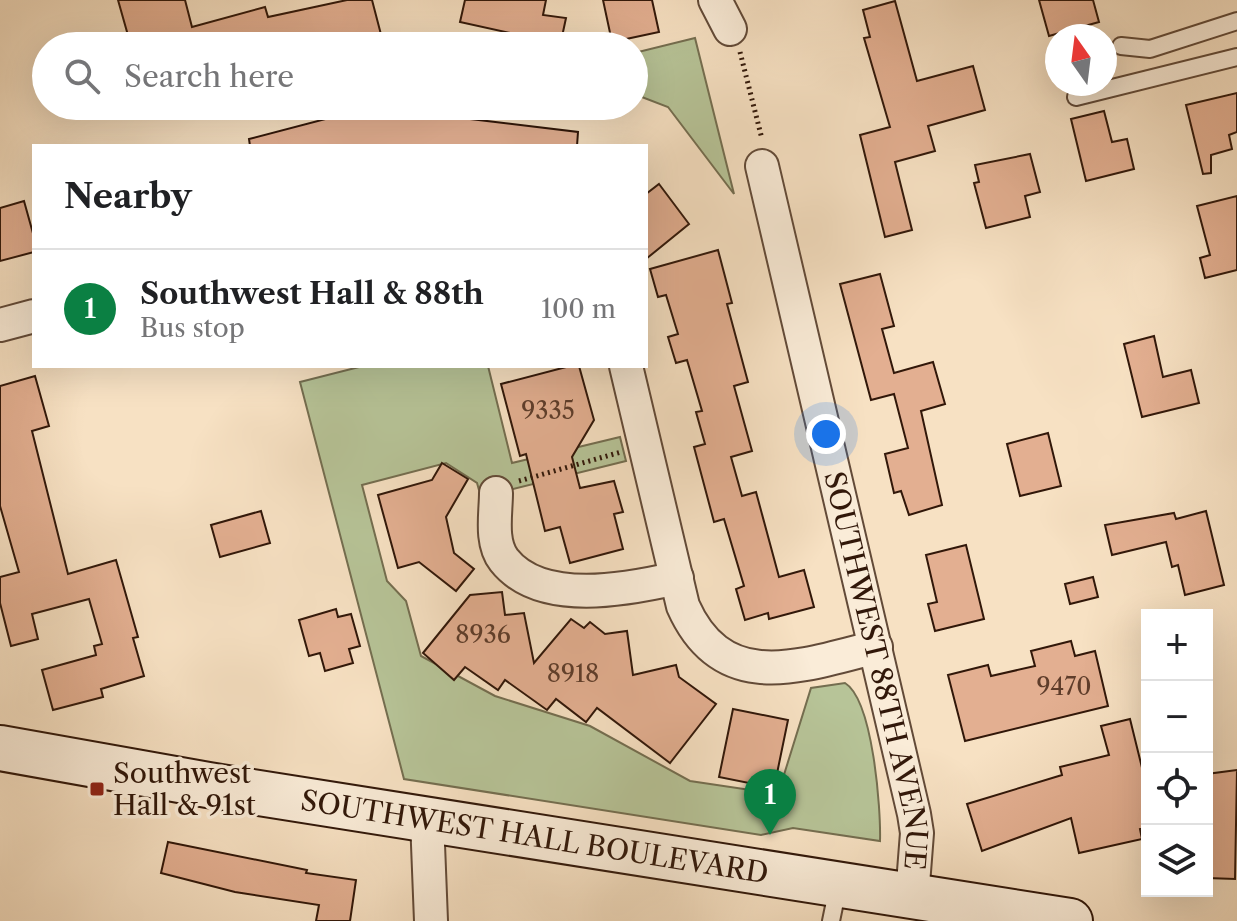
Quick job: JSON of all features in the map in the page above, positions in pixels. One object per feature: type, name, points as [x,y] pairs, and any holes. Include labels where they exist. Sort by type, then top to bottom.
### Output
[{"type":"main road","name":"SOUTHWEST HALL BOULEVARD","points":[[0,748],[427,819],[835,903],[910,903],[1070,921]]},
{"type":"street","points":[[715,0],[730,29]]},
{"type":"street","name":"SOUTHWEST 88TH AVENUE","points":[[762,166],[917,833],[910,903]]},
{"type":"street","points":[[0,325],[32,317]]},
{"type":"street","points":[[626,368],[683,606],[694,631],[725,657],[752,668],[797,668],[876,647]]},
{"type":"street","points":[[496,493],[495,538],[504,560],[526,577],[557,588],[618,592],[677,578]]},
{"type":"street","points":[[427,819],[431,921]]},
{"type":"lane","points":[[1121,46],[1150,49],[1237,21]]},
{"type":"lane","points":[[1076,97],[1237,57]]},
{"type":"path","points":[[730,29],[749,77],[765,154],[762,166]]},
{"type":"path","points":[[496,493],[510,483],[622,452]]},
{"type":"green space","points":[[695,38],[734,194],[668,107],[648,99],[648,50]]},
{"type":"green space","points":[[355,368],[488,368],[512,463],[620,437],[626,461],[481,497],[477,483],[446,463],[362,485],[387,581],[406,601],[421,656],[495,696],[590,726],[690,781],[778,794],[811,688],[845,683],[855,693],[869,732],[877,781],[880,841],[793,828],[761,835],[404,779],[300,382]]},
{"type":"building","points":[[118,0],[185,0],[192,27],[265,7],[268,17],[347,0],[372,0],[380,32],[127,32]]},
{"type":"building","points":[[465,0],[546,0],[543,15],[566,18],[563,32],[506,32],[460,22]]},
{"type":"building","points":[[603,0],[652,0],[659,32],[610,32]]},
{"type":"building","points":[[1039,0],[1093,0],[1099,22],[1092,24],[1046,24]]},
{"type":"building","points":[[895,1],[917,81],[973,66],[985,110],[928,126],[935,151],[895,162],[912,230],[885,237],[860,135],[890,127],[864,38],[870,37],[863,10]]},
{"type":"building","points":[[1237,93],[1237,132],[1229,135],[1232,149],[1211,155],[1211,173],[1203,174],[1186,105]]},
{"type":"building","points":[[1104,111],[1112,142],[1127,139],[1134,169],[1086,181],[1071,119]]},
{"type":"building","points":[[322,120],[479,120],[578,132],[577,144],[250,144],[249,139]]},
{"type":"building","points":[[1030,154],[1040,192],[1025,196],[1030,217],[986,228],[974,183],[979,182],[975,165]]},
{"type":"building","points":[[659,184],[689,224],[648,257],[648,192]]},
{"type":"building","points":[[1237,196],[1237,270],[1205,278],[1200,258],[1210,255],[1197,206]]},
{"type":"building","points":[[24,201],[32,230],[32,253],[0,261],[0,208]]},
{"type":"building","points":[[718,250],[732,303],[727,304],[748,382],[734,386],[752,451],[731,457],[742,496],[756,492],[779,577],[804,570],[814,607],[769,619],[768,613],[745,620],[736,589],[744,586],[724,519],[714,522],[694,447],[705,444],[696,412],[702,411],[687,360],[676,363],[668,337],[678,334],[666,295],[658,297],[650,269]]},
{"type":"building","points":[[880,274],[894,326],[882,329],[894,373],[933,362],[945,404],[921,411],[942,505],[909,515],[901,491],[894,493],[885,454],[908,448],[894,394],[871,400],[840,284]]},
{"type":"building","points":[[1154,336],[1163,377],[1191,370],[1199,403],[1142,417],[1124,344]]},
{"type":"building","points":[[562,368],[580,368],[594,420],[572,457],[580,488],[614,481],[623,512],[614,514],[623,549],[570,563],[560,527],[545,531],[526,454],[520,456],[501,384]]},
{"type":"building","points":[[35,376],[49,426],[32,431],[68,574],[116,560],[138,637],[133,638],[144,676],[101,689],[103,697],[53,710],[42,670],[96,655],[94,646],[102,644],[89,599],[32,614],[38,639],[11,646],[0,603],[0,577],[19,572],[0,506],[0,386]]},
{"type":"building","points":[[1048,433],[1061,486],[1020,496],[1007,444]]},
{"type":"building","points":[[442,463],[468,479],[446,517],[454,553],[474,569],[456,591],[419,562],[398,568],[378,495],[432,480]]},
{"type":"building","points":[[261,511],[270,543],[220,557],[211,525]]},
{"type":"building","points":[[1206,511],[1224,585],[1185,595],[1178,565],[1172,567],[1166,542],[1112,555],[1105,525],[1174,513],[1176,519]]},
{"type":"building","points":[[966,545],[984,619],[935,631],[928,604],[937,602],[926,555]]},
{"type":"building","points":[[1093,577],[1098,597],[1070,604],[1065,584]]},
{"type":"building","points":[[502,592],[505,615],[524,613],[534,663],[571,619],[584,628],[590,622],[605,634],[627,631],[633,675],[676,665],[679,677],[716,704],[670,763],[597,708],[586,722],[556,699],[547,710],[505,680],[498,690],[465,667],[454,680],[423,653],[470,595]]},
{"type":"building","points":[[336,609],[338,617],[351,614],[360,646],[349,649],[353,663],[325,671],[320,653],[309,656],[299,620]]},
{"type":"building","points":[[1071,641],[1075,656],[1095,651],[1108,706],[965,741],[948,675],[988,665],[991,676],[1035,666],[1031,651]]},
{"type":"building","points":[[733,709],[788,720],[774,788],[719,777]]},
{"type":"building","points":[[1130,719],[1141,764],[1141,839],[1079,853],[1071,818],[982,851],[967,804],[1062,775],[1060,767],[1109,755],[1101,726]]},
{"type":"building","points":[[1237,770],[1235,879],[1213,878],[1213,773]]},
{"type":"building","points":[[168,842],[307,870],[306,873],[356,880],[350,921],[316,921],[319,905],[235,892],[161,873]]},
{"type":"place","name":"Southwest Hall & 91st","points":[[97,789]]},
{"type":"place","name":"Southwest Hall & 88th","points":[[770,835]]}]
